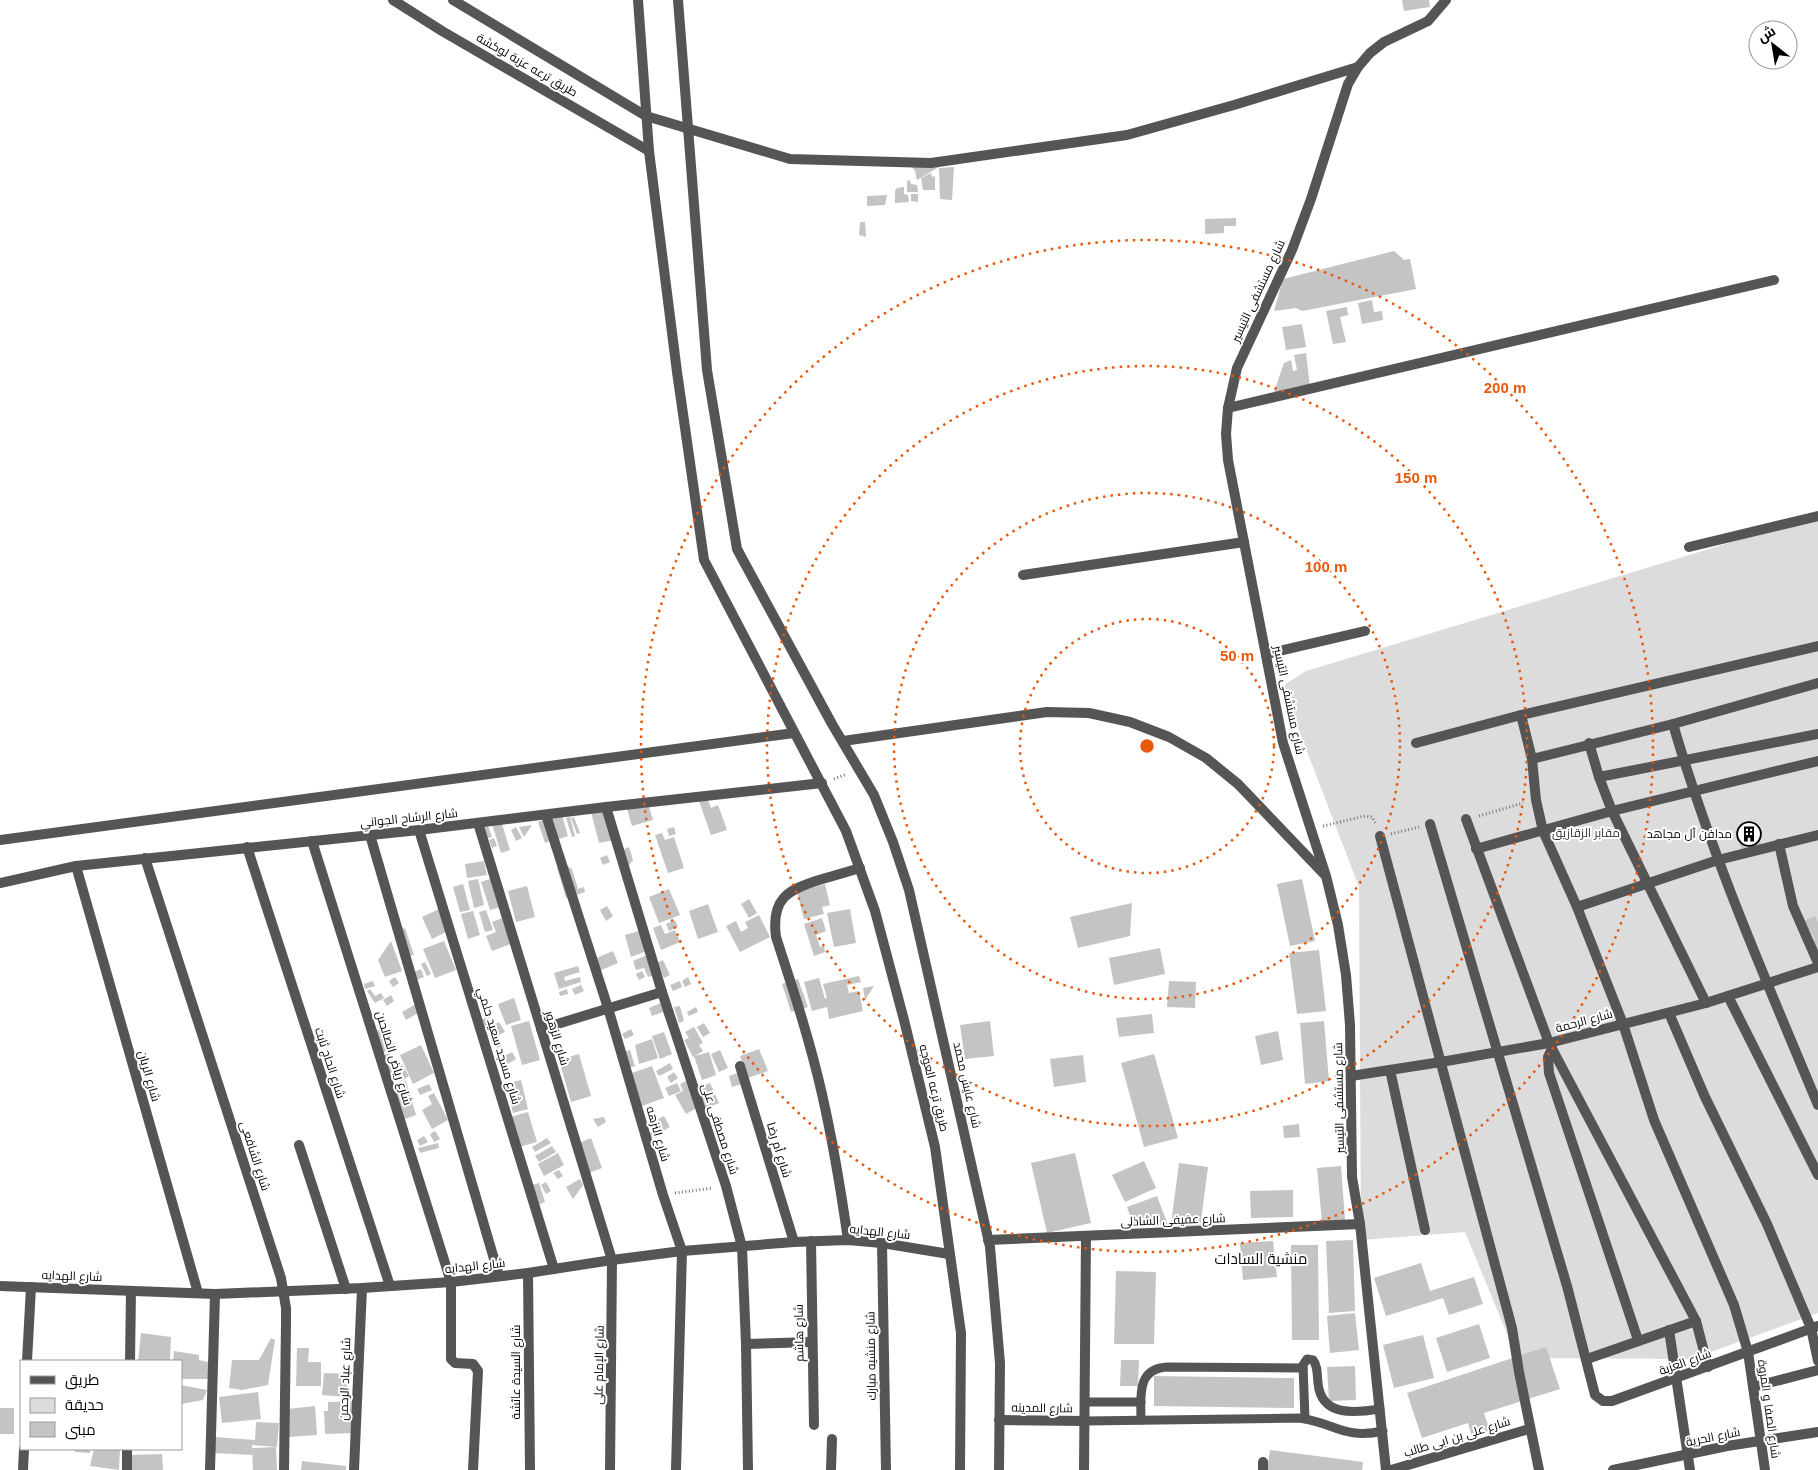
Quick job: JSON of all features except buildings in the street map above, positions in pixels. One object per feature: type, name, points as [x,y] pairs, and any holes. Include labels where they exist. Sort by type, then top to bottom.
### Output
[{"type":"street","name":"طريق ترعه عزبة لوكشة","points":[[393,0],[442,31],[650,151]]},
{"type":"street","name":"طريق ترعه عزبة لوكشة","points":[[453,0],[646,116],[790,158],[931,163],[1127,135],[1358,67]]},
{"type":"street","name":"طريق ترعه العوجه","points":[[638,0],[650,151],[677,372],[704,560],[846,831],[878,920],[935,1147],[961,1333],[960,1470]]},
{"type":"street","name":"شارع عايش محمد","points":[[678,0],[707,370],[737,549],[832,724],[874,794],[894,842],[908,890],[988,1240],[1000,1363],[999,1470]]},
{"type":"street","name":"شارع مستشفى التيسير","points":[[1386,1470],[1360,1224],[1352,1177],[1350,1025],[1346,975],[1338,926],[1326,876],[1283,743],[1228,460],[1226,434],[1228,408],[1237,368],[1292,250],[1311,199],[1348,84],[1358,67],[1370,53],[1384,42],[1428,21],[1446,0]]},
{"type":"street","points":[[1228,408],[1774,280]]},
{"type":"street","points":[[1689,547],[1818,516]]},
{"type":"street","points":[[1023,575],[1244,542]]},
{"type":"street","points":[[1266,654],[1365,631]]},
{"type":"street","points":[[1416,743],[1521,715],[1818,646]]},
{"type":"street","points":[[1532,759],[1589,743],[1673,724],[1818,683]]},
{"type":"street","points":[[843,741],[1047,712],[1089,713],[1130,722],[1170,737],[1206,758],[1238,784],[1326,876]]},
{"type":"street","name":"شارع الصفا و المروة","points":[[1521,715],[1532,759],[1536,800],[1543,831],[1577,907],[1623,1024],[1654,1120],[1734,1305],[1748,1352],[1766,1470]]},
{"type":"street","points":[[1673,724],[1683,760],[1718,860],[1818,1105]]},
{"type":"street","points":[[0,840],[794,733]]},
{"type":"street","points":[[1599,777],[1818,734]]},
{"type":"street","points":[[1589,743],[1612,811],[1706,1003]]},
{"type":"street","points":[[1476,849],[1612,811],[1818,761]]},
{"type":"street","name":"شارع الرشاح الجواني","points":[[0,884],[76,866],[419,830],[822,783]]},
{"type":"street","name":"شارع مصطفى على","points":[[606,807],[662,992],[726,1186],[742,1247],[748,1470]]},
{"type":"street","name":"شارع النزهه","points":[[546,815],[608,1008],[663,1195],[682,1251],[676,1470]]},
{"type":"street","points":[[1466,819],[1551,1046],[1696,1321],[1708,1367]]},
{"type":"street","name":"شارع الزهور","points":[[478,823],[612,1260]]},
{"type":"street","points":[[1430,824],[1587,1359],[1696,1321]]},
{"type":"street","name":"شارع مسجد سعيد حلمي","points":[[419,830],[554,1269]]},
{"type":"street","points":[[370,835],[499,1276]]},
{"type":"street","points":[[1577,907],[1718,860],[1818,835]]},
{"type":"street","points":[[1380,836],[1512,1328],[1539,1470]]},
{"type":"street","name":"شارع رياض الصالحىن","points":[[312,841],[451,1282],[451,1359],[455,1364],[473,1364],[478,1371],[472,1470]]},
{"type":"street","points":[[1779,844],[1793,906],[1818,963]]},
{"type":"street","name":"شارع الحاج ثابت","points":[[247,847],[390,1286]]},
{"type":"street","name":"شارع الشافعى","points":[[145,858],[275,1255],[284,1292],[286,1324],[284,1470]]},
{"type":"street","name":"شارع الريان","points":[[76,866],[198,1293]]},
{"type":"street","points":[[848,1240],[838,1168],[822,1092],[802,1017],[776,937],[774,923],[777,910],[783,898],[793,889],[860,868]]},
{"type":"street","name":"شارع الرحمة","points":[[1351,1076],[1551,1046],[1623,1024],[1706,1003],[1818,967]]},
{"type":"street","points":[[541,1028],[662,992]]},
{"type":"street","points":[[1728,996],[1818,1175]]},
{"type":"street","points":[[1669,1013],[1705,1097],[1815,1327],[1818,1361]]},
{"type":"street","points":[[1551,1046],[1548,1056],[1548,1073],[1638,1340]]},
{"type":"street","name":"شارع أم رضا","points":[[740,1066],[794,1242]]},
{"type":"street","points":[[1390,1070],[1425,1230]]},
{"type":"street","points":[[299,1144],[346,1289]]},
{"type":"street","name":"شارع عفيفى الشاذلى","points":[[988,1240],[1360,1224]]},
{"type":"street","points":[[1084,1470],[1086,1236]]},
{"type":"street","name":"شارع الهدايه","points":[[0,1286],[215,1294],[346,1289],[451,1282],[682,1251],[811,1241],[848,1240],[882,1242],[949,1254]]},
{"type":"street","name":"شارع هاشم","points":[[811,1241],[814,1425]]},
{"type":"street","name":"شارع منشيه مبارك","points":[[882,1242],[886,1470]]},
{"type":"street","name":"شارع الإمام على","points":[[610,1470],[612,1260]]},
{"type":"street","name":"شارع السيدة عائشة","points":[[528,1273],[530,1470]]},
{"type":"street","points":[[27,1360],[30,1287]]},
{"type":"street","name":"شارع عباد الرحمن","points":[[354,1470],[362,1288]]},
{"type":"street","points":[[130,1360],[131,1291]]},
{"type":"street","points":[[210,1470],[215,1294]]},
{"type":"street","name":"شارع العزبة","points":[[1587,1359],[1595,1395],[1603,1401],[1612,1401],[1815,1327]]},
{"type":"street","points":[[1669,1330],[1678,1378],[1690,1470]]},
{"type":"street","points":[[746,1344],[812,1342]]},
{"type":"street","points":[[1753,1387],[1818,1370]]},
{"type":"street","name":"شارع المدينه","points":[[999,1420],[1085,1421]]},
{"type":"street","name":"شارع على بن ابى طالب","points":[[1391,1470],[1530,1428]]},
{"type":"street","name":"شارع الحرية","points":[[1613,1470],[1688,1454],[1818,1432]]},
{"type":"street","points":[[831,1470],[832,1439]]},
{"type":"street","points":[[23,1470],[24,1450]]},
{"type":"street","points":[[127,1470],[128,1450]]},
{"type":"lane","points":[[1305,1419],[1302,1365],[1307,1359],[1316,1362],[1321,1396],[1330,1406],[1335,1409],[1355,1412],[1380,1409]]},
{"type":"lane","points":[[1141,1420],[1141,1388],[1146,1377],[1156,1369],[1303,1368]]},
{"type":"lane","points":[[1085,1402],[1141,1402]]},
{"type":"lane","points":[[1085,1421],[1305,1419],[1348,1433],[1366,1434],[1382,1431]]},
{"type":"path","points":[[822,783],[859,769]]},
{"type":"path","points":[[1466,819],[1536,800]]},
{"type":"path","points":[[1311,829],[1365,816],[1372,817],[1376,822],[1380,836],[1430,824]]},
{"type":"path","points":[[663,1195],[726,1186]]},
{"type":"green space","name":"مقابر الزقازيق","points":[[1818,516],[1818,1313],[1692,1359],[1517,1358],[1465,1232],[1361,1240],[1359,887],[1282,686],[1306,671]]},
{"type":"place","name":"مدافن آل مجاهد","points":[[1749,834]]},
{"type":"district","name":"منشية السادات","points":[[1261,1258]]}]
